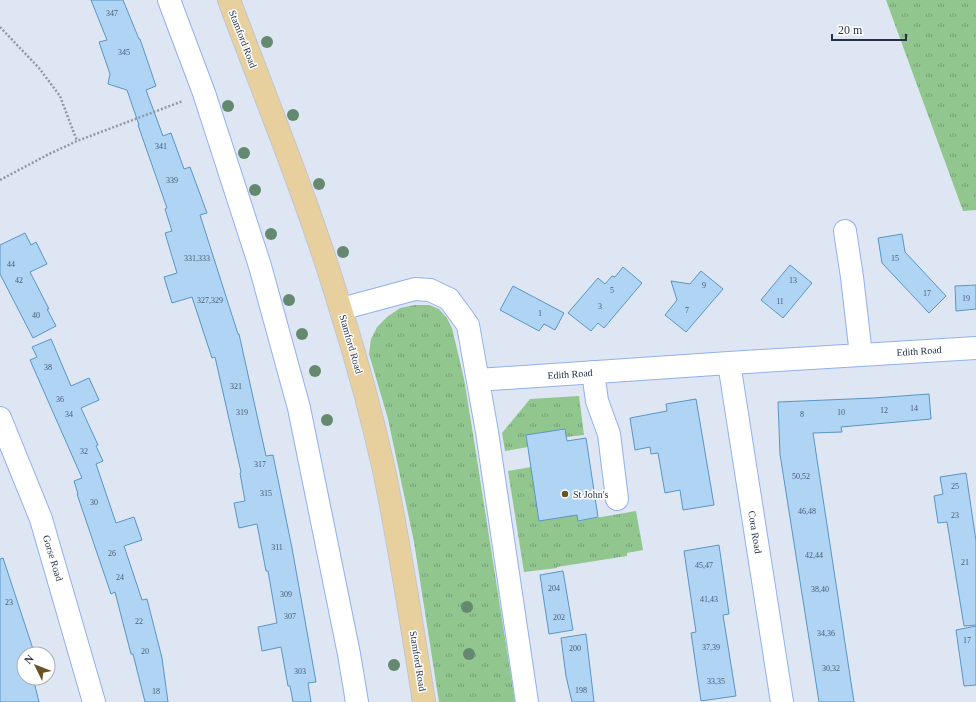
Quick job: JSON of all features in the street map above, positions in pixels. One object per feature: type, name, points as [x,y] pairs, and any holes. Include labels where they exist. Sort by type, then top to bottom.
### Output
[{"type":"main road","name":"Stamford Road","points":[[228,0],[290,160],[326,262],[366,398],[384,470],[408,599],[424,702]]},
{"type":"street","points":[[169,0],[204,93],[260,266],[299,408],[357,702]]},
{"type":"street","points":[[845,231],[861,355]]},
{"type":"street","points":[[341,309],[414,289],[430,290],[449,299],[468,325],[478,380],[527,702]]},
{"type":"street","name":"Edith Road","points":[[478,380],[976,348]]},
{"type":"street","name":"Cora Road","points":[[729,363],[782,702]]},
{"type":"street","points":[[593,372],[597,401],[609,434],[617,499]]},
{"type":"street","name":"Gorse Road","points":[[0,418],[41,519],[94,702]]},
{"type":"path","points":[[0,27],[39,68],[60,96],[77,141]]},
{"type":"path","points":[[0,180],[48,154],[77,141],[184,101]]},
{"type":"green space","points":[[886,0],[976,0],[976,210],[963,211]]},
{"type":"green space","points":[[415,305],[429,305],[439,309],[447,318],[452,328],[464,379],[515,702],[439,702],[414,542],[388,419],[369,354],[371,339],[377,327],[387,317],[400,308]]},
{"type":"green space","points":[[579,396],[584,435],[566,437],[565,429],[526,435],[528,447],[505,451],[502,433],[530,399]]},
{"type":"green space","points":[[531,467],[539,521],[577,515],[578,521],[636,511],[643,550],[627,553],[627,556],[524,572],[508,471]]},
{"type":"building","points":[[91,0],[123,0],[140,39],[156,86],[146,90],[163,136],[171,133],[184,169],[190,167],[207,213],[200,215],[239,334],[266,456],[273,455],[292,548],[316,682],[308,683],[311,702],[293,702],[290,686],[288,686],[281,647],[262,651],[258,627],[277,623],[268,571],[266,571],[257,524],[239,528],[234,503],[245,501],[241,472],[215,357],[212,358],[192,297],[172,303],[164,277],[177,273],[165,233],[172,231],[165,209],[167,208],[127,90],[108,84],[110,74],[99,42],[107,40]]},
{"type":"building","points":[[25,233],[31,245],[36,242],[47,264],[30,272],[56,326],[33,338],[0,274],[0,245]]},
{"type":"building","points":[[902,234],[905,252],[946,296],[929,313],[882,263],[878,238]]},
{"type":"building","points":[[790,265],[812,283],[783,318],[761,300]]},
{"type":"building","points":[[623,267],[642,283],[604,328],[598,323],[591,331],[568,313],[598,278],[605,284],[612,276],[615,277]]},
{"type":"building","points":[[701,271],[723,289],[686,332],[665,315],[677,300],[671,281],[690,284]]},
{"type":"building","points":[[976,285],[976,309],[956,311],[955,286]]},
{"type":"building","points":[[513,286],[564,313],[555,330],[544,324],[539,331],[500,310]]},
{"type":"building","points":[[51,339],[71,386],[89,378],[99,400],[81,408],[98,445],[96,446],[103,461],[96,464],[116,523],[134,517],[142,540],[124,546],[142,600],[147,599],[162,658],[168,702],[145,702],[115,592],[111,594],[77,494],[74,481],[82,478],[30,360],[37,357],[32,347]]},
{"type":"building","points":[[929,394],[931,419],[841,427],[842,432],[813,433],[854,702],[819,702],[780,454],[778,402]]},
{"type":"building","points":[[696,399],[714,505],[683,510],[680,490],[665,493],[658,453],[651,454],[650,447],[635,450],[630,418],[667,411],[666,404]]},
{"type":"building","name":"St John's","points":[[565,429],[567,441],[586,438],[598,517],[578,521],[577,515],[539,521],[526,435]]},
{"type":"building","points":[[966,473],[976,541],[976,625],[964,626],[947,522],[938,523],[934,496],[943,494],[940,477]]},
{"type":"building","points":[[719,545],[729,614],[723,615],[736,696],[701,701],[691,633],[696,632],[684,551]]},
{"type":"building","points":[[3,558],[32,646],[16,646],[16,686],[35,686],[39,702],[0,702],[0,559]]},
{"type":"building","points":[[563,571],[573,630],[549,634],[540,575]]},
{"type":"building","points":[[976,626],[976,685],[964,686],[956,630]]},
{"type":"building","points":[[586,634],[594,702],[572,702],[566,676],[561,638]]},
{"type":"place","name":"St John's","points":[[565,494]]}]
